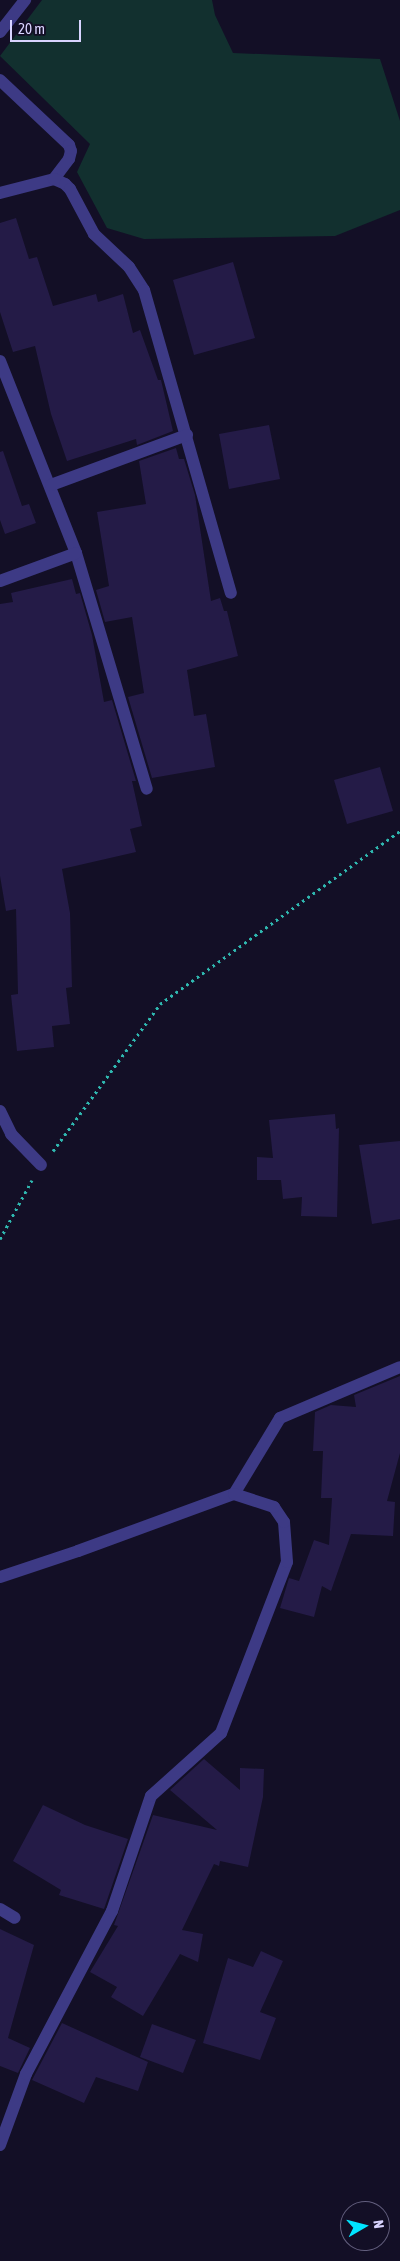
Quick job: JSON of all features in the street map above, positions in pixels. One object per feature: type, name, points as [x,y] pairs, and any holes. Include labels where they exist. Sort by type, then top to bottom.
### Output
[{"type":"street","points":[[0,32],[25,0]]},
{"type":"street","points":[[0,80],[69,145],[71,151],[70,159],[54,179],[0,193]]},
{"type":"street","points":[[54,179],[70,189],[94,234],[129,267],[144,290],[231,593]]},
{"type":"street","points":[[0,360],[51,485],[76,553],[147,789]]},
{"type":"street","points":[[51,485],[187,435]]},
{"type":"street","points":[[0,581],[76,553]]},
{"type":"street","points":[[0,1111],[11,1134],[41,1165]]},
{"type":"street","points":[[234,1494],[280,1418],[400,1367]]},
{"type":"street","points":[[0,1577],[78,1551],[234,1494],[274,1507],[284,1522],[287,1562],[221,1733],[151,1796],[112,1911],[26,2074],[0,2145]]},
{"type":"street","points":[[0,1909],[15,1918]]},
{"type":"path","points":[[0,1239],[41,1165],[67,1134],[160,1004],[400,831]]},
{"type":"green space","points":[[42,0],[212,0],[215,15],[233,53],[380,59],[400,121],[400,210],[335,236],[144,239],[107,228],[77,172],[90,144],[0,56]]},
{"type":"building","points":[[16,218],[29,259],[37,257],[53,306],[96,294],[98,302],[123,294],[133,333],[140,330],[158,380],[161,380],[173,431],[137,445],[136,439],[67,461],[51,414],[35,346],[13,352],[0,312],[0,223]]},
{"type":"building","points":[[233,262],[255,338],[194,355],[173,280]]},
{"type":"building","points":[[269,425],[280,479],[229,489],[219,434]]},
{"type":"building","points":[[176,448],[179,459],[184,459],[195,495],[211,601],[220,598],[224,611],[227,611],[238,656],[187,670],[194,716],[206,714],[215,767],[152,778],[128,697],[144,693],[132,617],[105,622],[96,590],[109,586],[97,512],[146,504],[139,461]]},
{"type":"building","points":[[3,451],[22,506],[29,504],[36,523],[5,534],[0,520],[0,452]]},
{"type":"building","points":[[72,579],[76,594],[80,593],[92,635],[104,702],[112,700],[136,781],[132,781],[142,826],[130,829],[136,852],[62,869],[70,913],[72,987],[66,988],[70,1024],[52,1026],[54,1047],[17,1051],[11,995],[18,994],[16,909],[6,911],[0,876],[0,604],[13,602],[11,593]]},
{"type":"building","points":[[380,767],[393,811],[347,824],[334,780]]},
{"type":"building","points":[[335,1114],[336,1129],[339,1128],[337,1217],[301,1216],[302,1197],[283,1199],[281,1180],[257,1180],[257,1157],[273,1158],[269,1120]]},
{"type":"building","points":[[400,1141],[400,1219],[372,1224],[359,1145]]},
{"type":"building","points":[[400,1376],[400,1453],[387,1501],[395,1502],[393,1536],[351,1534],[331,1591],[322,1586],[314,1617],[280,1608],[289,1578],[299,1581],[314,1540],[329,1545],[332,1498],[321,1498],[323,1451],[313,1451],[315,1412],[331,1405],[356,1407],[354,1395]]},
{"type":"building","points":[[204,1759],[240,1790],[240,1768],[264,1769],[263,1797],[248,1867],[220,1861],[219,1866],[214,1864],[182,1930],[203,1934],[198,1962],[180,1954],[143,2016],[111,1997],[117,1987],[90,1972],[118,1926],[114,1925],[153,1815],[217,1830],[170,1790]]},
{"type":"building","points":[[43,1805],[85,1825],[128,1839],[104,1909],[59,1895],[61,1890],[13,1861]]},
{"type":"building","points":[[0,1929],[34,1945],[8,2038],[30,2048],[18,2073],[0,2066]]},
{"type":"building","points":[[261,1951],[283,1961],[260,2012],[276,2018],[260,2060],[203,2043],[228,1958],[253,1967]]},
{"type":"building","points":[[62,2023],[148,2062],[138,2091],[96,2077],[84,2103],[32,2080]]},
{"type":"building","points":[[152,2024],[196,2040],[183,2073],[140,2057]]}]
